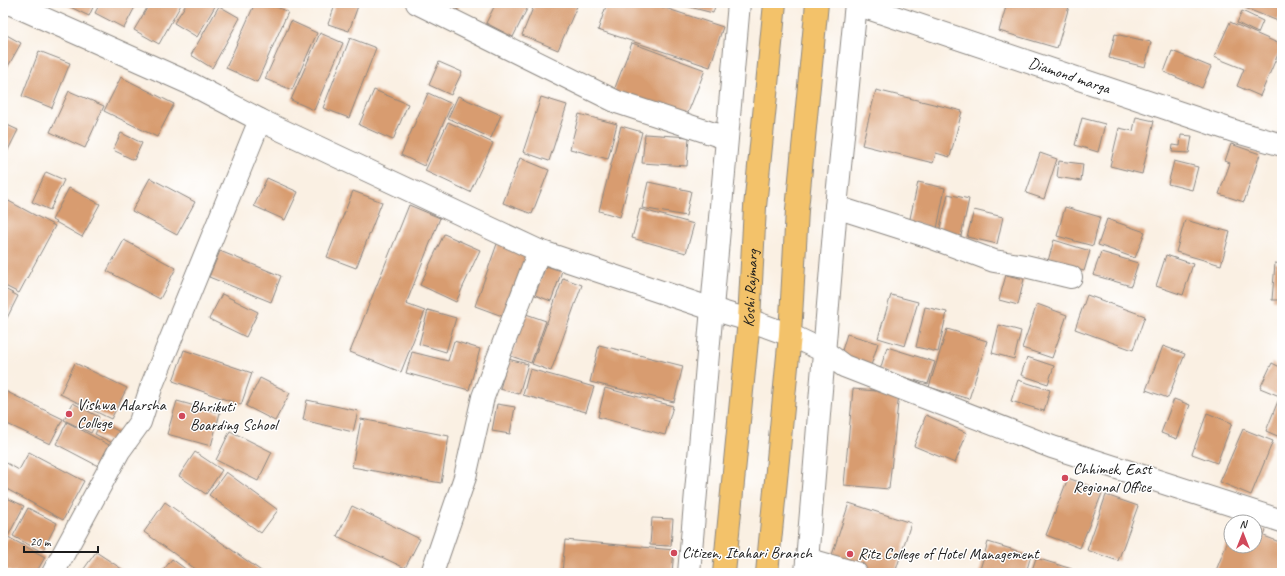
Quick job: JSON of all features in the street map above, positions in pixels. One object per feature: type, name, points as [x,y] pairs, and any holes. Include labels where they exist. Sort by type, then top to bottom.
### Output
[{"type":"main road","name":"Koshi Rajmarg","points":[[724,573],[749,320],[755,206],[775,3]]},
{"type":"main road","points":[[767,573],[790,335],[797,210],[818,3]]},
{"type":"street","points":[[9,3],[191,84],[260,120],[539,251],[749,320],[790,335],[824,351],[844,366],[1052,447],[1282,521]]},
{"type":"street","points":[[417,3],[617,102],[726,138]]},
{"type":"street","points":[[689,573],[739,3]]},
{"type":"street","points":[[856,4],[836,207],[806,566],[856,573]]},
{"type":"street","name":"Diamond marga","points":[[856,4],[1237,132],[1282,145]]},
{"type":"street","points":[[53,573],[119,451],[140,422],[152,385],[260,120]]},
{"type":"street","points":[[836,207],[930,237],[994,261],[1025,266],[1070,277]]},
{"type":"street","points":[[432,573],[465,477],[483,397],[539,251]]},
{"type":"building","points":[[62,3],[95,3],[89,16]]},
{"type":"building","points":[[100,3],[137,3],[124,28],[95,13]]},
{"type":"building","points":[[150,3],[182,3],[159,44],[134,30]]},
{"type":"building","points":[[187,3],[217,3],[197,37],[174,23]]},
{"type":"building","points":[[255,3],[268,3],[288,12],[257,82],[226,68]]},
{"type":"building","points":[[336,3],[359,3],[349,31],[328,24]]},
{"type":"building","points":[[436,3],[461,3],[455,14]]},
{"type":"building","points":[[496,3],[530,3],[513,37],[486,23]]},
{"type":"building","points":[[535,3],[570,3],[577,6],[558,50],[522,35]]},
{"type":"building","points":[[607,3],[650,3],[723,27],[710,67],[598,30]]},
{"type":"building","points":[[674,3],[716,3],[713,13]]},
{"type":"building","points":[[1007,3],[1070,3],[1057,48],[999,31]]},
{"type":"building","points":[[1241,3],[1282,3],[1282,11],[1278,21],[1240,6]]},
{"type":"building","points":[[219,6],[240,18],[212,68],[191,55]]},
{"type":"building","points":[[1242,11],[1263,21],[1258,33],[1237,23]]},
{"type":"building","points":[[291,21],[317,33],[292,90],[265,79]]},
{"type":"building","points":[[1230,22],[1282,45],[1260,96],[1237,86],[1244,69],[1214,57]]},
{"type":"building","points":[[3,33],[21,43],[6,70],[3,68]]},
{"type":"building","points":[[320,33],[343,43],[314,110],[291,100]]},
{"type":"building","points":[[1115,34],[1151,42],[1145,67],[1109,58]]},
{"type":"building","points":[[350,38],[376,48],[349,118],[323,108]]},
{"type":"building","points":[[632,43],[705,70],[685,120],[613,93]]},
{"type":"building","points":[[39,51],[70,63],[52,108],[22,96]]},
{"type":"building","points":[[1172,51],[1211,67],[1202,88],[1164,72]]},
{"type":"building","points":[[439,62],[462,72],[451,95],[429,85]]},
{"type":"building","points":[[121,77],[174,104],[157,137],[104,111]]},
{"type":"building","points":[[374,90],[408,104],[393,140],[359,125]]},
{"type":"building","points":[[876,90],[962,111],[950,157],[936,153],[933,163],[862,145]]},
{"type":"building","points":[[69,91],[104,106],[85,148],[50,132]]},
{"type":"building","points":[[428,93],[452,104],[424,166],[401,155]]},
{"type":"building","points":[[458,96],[501,115],[491,138],[448,118]]},
{"type":"building","points":[[541,97],[567,105],[549,161],[523,152]]},
{"type":"building","points":[[579,114],[617,124],[608,159],[570,149]]},
{"type":"building","points":[[1136,117],[1154,121],[1142,174],[1110,166],[1119,128],[1133,131]]},
{"type":"building","points":[[1082,118],[1105,124],[1098,152],[1075,145]]},
{"type":"building","points":[[448,122],[493,143],[470,192],[425,171]]},
{"type":"building","points":[[3,123],[18,130],[3,160]]},
{"type":"building","points":[[621,126],[642,132],[620,217],[599,211]]},
{"type":"building","points":[[121,133],[142,143],[134,160],[113,150]]},
{"type":"building","points":[[645,134],[689,137],[687,166],[642,163]]},
{"type":"building","points":[[1181,135],[1192,136],[1189,153],[1172,152],[1173,145],[1180,146]]},
{"type":"building","points":[[1231,144],[1260,154],[1244,202],[1219,194],[1230,163],[1225,161]]},
{"type":"building","points":[[1040,153],[1057,159],[1044,199],[1026,193]]},
{"type":"building","points":[[520,158],[549,170],[532,214],[503,203]]},
{"type":"building","points":[[1059,161],[1083,164],[1081,181],[1057,177]]},
{"type":"building","points":[[1174,161],[1198,167],[1192,190],[1168,184]]},
{"type":"building","points":[[46,172],[64,180],[50,210],[32,202]]},
{"type":"building","points":[[150,178],[195,202],[177,235],[132,211]]},
{"type":"building","points":[[267,178],[298,192],[285,220],[254,206]]},
{"type":"building","points":[[648,182],[691,191],[686,216],[642,208]]},
{"type":"building","points":[[918,182],[945,188],[937,229],[909,223]]},
{"type":"building","points":[[69,188],[100,204],[82,237],[52,220]]},
{"type":"building","points":[[353,191],[382,202],[356,268],[327,257]]},
{"type":"building","points":[[948,194],[969,199],[961,236],[939,232]]},
{"type":"building","points":[[3,198],[55,226],[19,293],[3,285]]},
{"type":"building","points":[[409,205],[440,218],[406,304],[425,311],[401,372],[350,352]]},
{"type":"building","points":[[1065,207],[1100,217],[1093,246],[1057,236]]},
{"type":"building","points":[[640,209],[694,224],[686,253],[632,238]]},
{"type":"building","points":[[974,210],[1003,217],[997,244],[967,237]]},
{"type":"building","points":[[1107,219],[1145,232],[1135,258],[1098,245]]},
{"type":"building","points":[[1185,220],[1230,232],[1221,265],[1176,252]]},
{"type":"building","points":[[444,234],[480,250],[456,302],[420,285]]},
{"type":"building","points":[[124,240],[176,268],[160,299],[107,271]]},
{"type":"building","points":[[1054,240],[1090,251],[1084,271],[1048,261]]},
{"type":"building","points":[[498,241],[528,252],[505,317],[475,306]]},
{"type":"building","points":[[220,251],[281,276],[271,302],[209,277]]},
{"type":"building","points":[[1101,252],[1138,263],[1131,286],[1093,275]]},
{"type":"building","points":[[1166,255],[1193,264],[1183,295],[1156,286]]},
{"type":"building","points":[[1275,263],[1282,264],[1282,300],[1272,300]]},
{"type":"building","points":[[546,266],[562,271],[551,301],[535,295]]},
{"type":"building","points":[[1006,275],[1024,279],[1018,305],[999,300]]},
{"type":"building","points":[[563,278],[582,285],[551,371],[532,364]]},
{"type":"building","points":[[3,288],[18,296],[3,326]]},
{"type":"building","points":[[222,294],[258,312],[246,337],[209,319]]},
{"type":"building","points":[[891,295],[918,302],[905,346],[878,338]]},
{"type":"building","points":[[1087,295],[1145,316],[1133,350],[1075,329]]},
{"type":"building","points":[[1037,304],[1067,315],[1052,358],[1022,348]]},
{"type":"building","points":[[925,307],[947,312],[938,352],[916,347]]},
{"type":"building","points":[[428,310],[456,318],[446,352],[419,344]]},
{"type":"building","points":[[526,314],[546,321],[531,363],[511,356]]},
{"type":"building","points":[[999,325],[1021,331],[1014,359],[992,353]]},
{"type":"building","points":[[947,329],[987,341],[969,399],[929,387]]},
{"type":"building","points":[[847,334],[878,343],[870,369],[839,360]]},
{"type":"building","points":[[454,341],[480,349],[469,390],[406,373],[412,352],[448,361]]},
{"type":"building","points":[[599,345],[683,366],[674,402],[590,382]]},
{"type":"building","points":[[1163,346],[1185,354],[1168,398],[1146,390]]},
{"type":"building","points":[[887,347],[935,362],[928,384],[880,370]]},
{"type":"building","points":[[184,350],[252,373],[241,405],[173,381]]},
{"type":"building","points":[[1027,357],[1054,366],[1048,384],[1021,375]]},
{"type":"building","points":[[508,359],[528,364],[519,394],[500,389]]},
{"type":"building","points":[[75,363],[127,388],[111,419],[60,394]]},
{"type":"building","points":[[1272,363],[1282,368],[1282,397],[1260,388]]},
{"type":"building","points":[[530,369],[594,387],[586,412],[523,395]]},
{"type":"building","points":[[260,378],[290,393],[275,421],[246,406]]},
{"type":"building","points":[[1018,380],[1050,390],[1044,411],[1011,401]]},
{"type":"building","points":[[605,388],[673,406],[665,435],[598,417]]},
{"type":"building","points":[[853,389],[899,393],[889,489],[844,485]]},
{"type":"building","points":[[3,390],[63,419],[50,444],[3,422]]},
{"type":"building","points":[[1174,399],[1190,405],[1177,439],[1161,433]]},
{"type":"building","points":[[307,400],[358,411],[353,432],[303,420]]},
{"type":"building","points":[[177,401],[220,413],[211,446],[167,434]]},
{"type":"building","points":[[1278,401],[1282,403],[1282,438],[1266,431]]},
{"type":"building","points":[[73,403],[99,417],[91,433],[64,420]]},
{"type":"building","points":[[497,404],[515,407],[510,434],[492,431]]},
{"type":"building","points":[[1207,413],[1232,423],[1217,463],[1192,454]]},
{"type":"building","points":[[926,415],[967,433],[955,463],[914,446]]},
{"type":"building","points":[[361,419],[449,436],[441,483],[352,467]]},
{"type":"building","points":[[67,422],[109,445],[98,466],[56,444]]},
{"type":"building","points":[[101,422],[122,433],[116,445],[95,434]]},
{"type":"building","points":[[1243,429],[1273,441],[1251,495],[1220,482]]},
{"type":"building","points":[[230,431],[272,452],[258,481],[216,460]]},
{"type":"building","points":[[29,452],[84,481],[63,520],[3,487],[3,461],[19,470]]},
{"type":"building","points":[[195,452],[222,470],[206,494],[179,476]]},
{"type":"building","points":[[226,472],[278,510],[261,533],[209,495]]},
{"type":"building","points":[[1068,478],[1103,491],[1080,548],[1046,535]]},
{"type":"building","points":[[1106,495],[1138,506],[1118,561],[1087,550]]},
{"type":"building","points":[[5,497],[24,506],[8,536],[3,534],[3,501]]},
{"type":"building","points":[[165,502],[264,573],[201,573],[144,532]]},
{"type":"building","points":[[849,503],[911,523],[895,573],[867,573],[830,561]]},
{"type":"building","points":[[352,506],[420,539],[405,568],[337,536]]},
{"type":"building","points":[[28,508],[57,523],[42,552],[13,536]]},
{"type":"building","points":[[652,518],[673,519],[671,546],[650,545]]},
{"type":"building","points":[[1263,530],[1266,531],[1264,536],[1282,543],[1282,573],[1215,573],[1223,553],[1263,554]]},
{"type":"building","points":[[8,537],[45,557],[36,573],[12,573],[3,568],[3,546]]},
{"type":"building","points":[[565,540],[674,550],[672,573],[562,573]]},
{"type":"building","points":[[988,542],[1031,555],[1026,573],[979,573]]},
{"type":"building","points":[[96,552],[128,573],[81,573]]},
{"type":"building","points":[[1036,558],[1072,569],[1071,573],[1031,573]]},
{"type":"building","points":[[172,559],[191,573],[161,573]]},
{"type":"place","name":"Vishwa Adarsha College","points":[[69,414]]},
{"type":"place","name":"Bhrikuti Boarding School","points":[[182,416]]},
{"type":"place","name":"Chhimek, East Regional Office","points":[[1065,478]]},
{"type":"place","name":"Citizen, Itahari Branch","points":[[674,553]]},
{"type":"place","name":"Ritz College of Hotel Management","points":[[850,554]]}]
